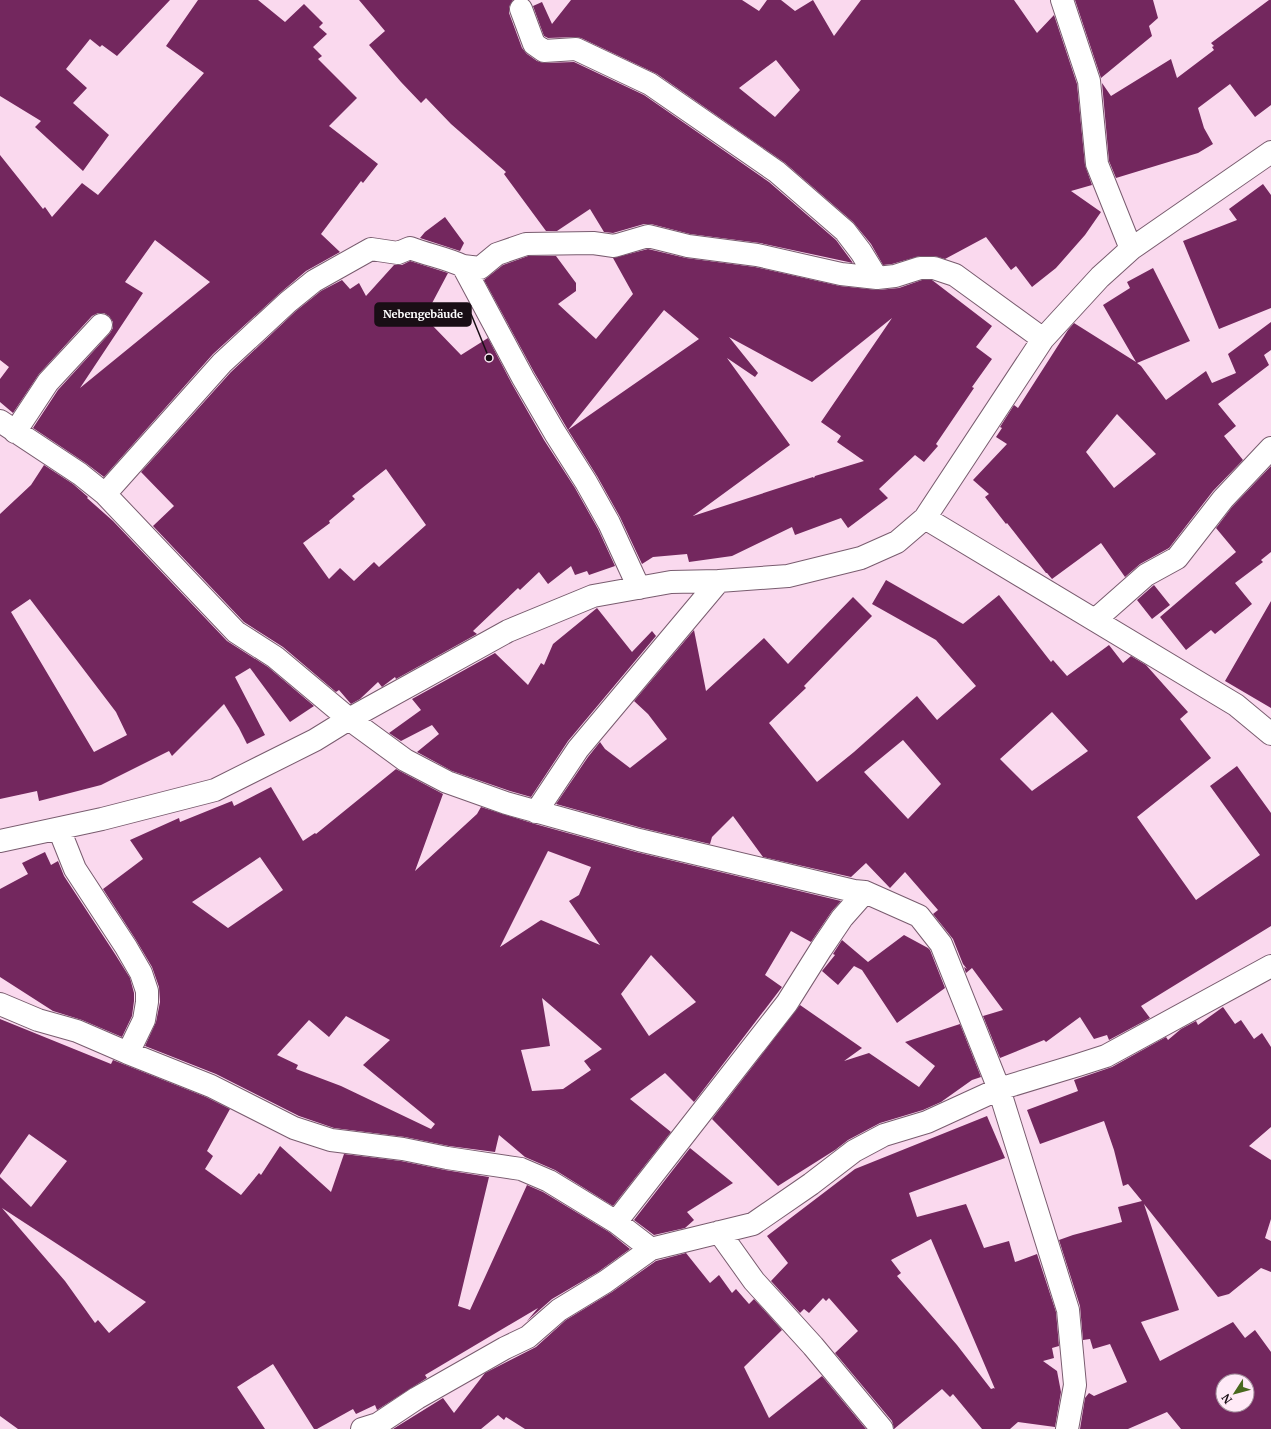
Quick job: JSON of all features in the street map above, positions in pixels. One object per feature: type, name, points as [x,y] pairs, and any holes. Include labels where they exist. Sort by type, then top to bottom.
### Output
[{"type":"street","points":[[1062,0],[1089,81],[1097,164],[1131,249]]},
{"type":"street","points":[[521,9],[534,44],[544,51],[576,49],[650,84],[777,172],[845,231],[861,252],[877,278]]},
{"type":"street","points":[[0,841],[102,820],[215,790],[315,740],[349,719],[508,631],[593,596],[671,582],[719,581],[788,576],[861,558],[897,542],[925,518],[1043,339],[1100,277],[1131,249],[1271,152]]},
{"type":"street","points":[[105,494],[222,363],[288,302],[314,281],[371,250],[398,253],[410,248],[434,257],[446,258],[463,266],[480,268],[497,254],[526,244],[593,243],[614,246],[648,236],[688,246],[757,255],[841,274],[877,278],[895,276],[920,268],[934,268],[954,275],[1043,339]]},
{"type":"street","points":[[463,266],[523,378],[609,523],[639,588]]},
{"type":"street","points":[[102,325],[8,427],[80,474],[105,494],[236,632],[275,657],[349,719],[405,760],[447,782],[506,803],[639,840],[854,891],[865,892],[919,916],[941,944],[999,1089],[1068,1310],[1075,1385],[1067,1429]]},
{"type":"street","points":[[1095,620],[1146,575],[1177,558],[1223,499],[1271,448]]},
{"type":"street","points":[[925,518],[1236,705],[1271,734]]},
{"type":"street","points":[[536,812],[578,749],[719,581]]},
{"type":"street","points":[[59,829],[75,869],[126,947],[141,974],[147,991],[144,1020],[128,1054]]},
{"type":"street","points":[[616,1222],[787,1003],[842,918],[865,892]]},
{"type":"street","points":[[362,1429],[378,1424],[444,1383],[505,1348],[528,1337],[559,1310],[605,1282],[651,1248],[753,1224],[811,1184],[854,1151],[884,1135],[927,1122],[999,1089],[1106,1056],[1271,966]]},
{"type":"street","points":[[0,1004],[38,1020],[77,1031],[128,1054],[211,1086],[294,1128],[331,1140],[404,1149],[447,1158],[521,1169],[549,1181],[616,1222],[651,1248]]},
{"type":"street","points":[[719,1232],[754,1281],[813,1346],[882,1429]]},
{"type":"building","points":[[0,0],[170,0],[117,56],[102,45],[100,47],[90,39],[66,69],[87,88],[73,103],[109,135],[83,171],[35,127],[41,121],[0,96]]},
{"type":"building","points":[[198,0],[258,0],[285,22],[304,4],[323,23],[319,27],[327,34],[313,47],[322,56],[318,59],[357,98],[329,126],[378,164],[363,183],[361,181],[321,234],[340,252],[306,271],[213,354],[104,477],[33,428],[58,390],[110,333],[113,328],[113,322],[109,316],[104,313],[98,313],[92,316],[39,374],[13,413],[0,402],[0,379],[9,367],[0,360],[0,155],[43,209],[45,207],[52,217],[82,183],[98,195],[204,73],[166,46]],"holes":[[[155,240],[210,282],[80,388],[143,293],[125,282]]]},
{"type":"building","points":[[359,0],[513,0],[509,7],[509,13],[522,48],[527,54],[537,61],[544,63],[574,62],[644,95],[769,182],[836,240],[853,263],[760,243],[690,234],[651,224],[644,224],[613,233],[604,232],[590,209],[557,231],[546,231],[504,174],[506,172],[451,124],[426,98],[421,103],[369,45],[385,31]]},
{"type":"building","points":[[571,0],[742,0],[759,11],[767,0],[781,0],[795,11],[813,0],[834,36],[861,0],[1014,0],[1037,33],[1054,15],[1077,84],[1085,165],[1092,185],[1071,191],[1101,212],[1085,235],[1056,268],[1032,287],[1016,266],[1011,270],[986,237],[945,259],[934,256],[920,256],[883,265],[871,244],[853,222],[785,163],[657,74],[581,38],[548,38],[544,36],[533,6],[542,2],[552,24]],"holes":[[[776,60],[800,90],[775,117],[739,88]]]},
{"type":"building","points":[[1075,0],[1153,0],[1158,18],[1149,26],[1152,36],[1101,78]]},
{"type":"building","points":[[1271,0],[1271,105],[1255,117],[1230,84],[1198,108],[1204,128],[1213,144],[1198,153],[1116,178],[1109,161],[1102,83],[1111,96],[1171,59],[1177,78],[1214,50],[1212,47],[1214,46],[1211,43]]},
{"type":"building","points":[[1263,184],[1271,195],[1271,308],[1219,329],[1183,241],[1237,220],[1229,209]]},
{"type":"building","points":[[445,217],[464,243],[460,251],[420,238],[425,232]]},
{"type":"building","points":[[648,249],[686,258],[755,267],[840,286],[878,290],[899,288],[922,280],[932,280],[992,326],[976,347],[992,359],[972,387],[974,388],[936,444],[938,446],[924,462],[915,455],[879,489],[888,498],[848,528],[841,518],[795,535],[792,527],[732,556],[689,562],[687,554],[653,557],[642,564],[620,517],[597,476],[568,430],[534,372],[484,280],[503,265],[528,256],[556,256],[576,283],[576,291],[558,304],[596,339],[633,294],[613,258]],"holes":[[[664,310],[699,339],[568,430]],[[892,318],[821,422],[841,436],[837,442],[864,461],[693,516],[790,445],[727,358],[755,377],[758,373],[729,337],[812,382]]]},
{"type":"building","points":[[410,261],[448,273],[430,307],[440,317],[432,325],[461,355],[488,338],[544,440],[575,488],[598,529],[615,566],[589,575],[587,571],[575,575],[571,566],[548,584],[539,572],[520,590],[518,588],[473,631],[477,634],[396,679],[395,677],[382,687],[378,682],[360,699],[351,704],[339,690],[336,692],[283,647],[244,622],[153,526],[174,506],[141,472],[231,372],[296,311],[321,291],[342,280],[350,289],[359,283],[366,296],[394,265],[402,265]],"holes":[[[386,469],[426,525],[379,567],[374,562],[354,581],[340,568],[329,579],[303,543],[330,523],[329,521],[355,499],[352,496]]]},
{"type":"building","points":[[1153,268],[1190,341],[1137,363],[1141,366],[1166,400],[1206,371],[1212,383],[1236,373],[1228,354],[1271,322],[1271,350],[1264,355],[1269,365],[1218,404],[1236,426],[1224,436],[1243,460],[1213,491],[1169,548],[1140,564],[1125,577],[1101,543],[1052,579],[985,497],[989,494],[973,480],[1007,444],[996,437],[1002,428],[1000,427],[1014,405],[1018,408],[1074,323],[1136,362],[1103,305],[1130,288],[1127,282]],"holes":[[[1117,414],[1156,454],[1114,488],[1086,452]]]},
{"type":"building","points":[[44,465],[73,484],[113,521],[227,641],[268,667],[314,706],[290,722],[250,668],[235,677],[265,735],[247,744],[224,704],[172,756],[169,751],[101,785],[39,801],[37,791],[0,799],[0,514],[31,485]],"holes":[[[30,599],[116,712],[127,735],[94,752],[11,612]]]},
{"type":"building","points":[[1271,466],[1271,552],[1261,560],[1263,562],[1235,583],[1252,604],[1215,634],[1211,630],[1186,650],[1160,617],[1236,552],[1216,528],[1232,507]]},
{"type":"building","points":[[886,580],[963,624],[999,595],[1051,662],[1053,660],[1067,676],[1109,645],[1123,663],[1131,656],[1146,665],[1188,712],[1180,719],[1211,758],[1137,817],[1196,900],[1260,855],[1210,786],[1237,766],[1271,813],[1271,926],[1141,1006],[1150,1018],[1109,1040],[1107,1035],[1094,1039],[1080,1017],[1046,1042],[1044,1040],[1000,1058],[983,1016],[1003,1010],[972,968],[966,973],[964,967],[967,969],[963,964],[953,939],[933,914],[938,910],[905,872],[890,888],[866,863],[851,877],[763,857],[733,816],[712,837],[710,844],[642,828],[556,804],[600,742],[605,749],[630,768],[667,739],[648,714],[634,701],[694,630],[706,691],[764,638],[788,664],[853,597],[872,616],[804,686],[806,688],[769,723],[817,782],[854,752],[917,696],[937,720],[976,686],[936,640],[872,604]],"holes":[[[1052,712],[1088,751],[1032,791],[1000,759]],[[903,740],[941,784],[908,819],[864,772]]]},
{"type":"building","points":[[1154,585],[1170,605],[1152,619],[1137,600]]},
{"type":"building","points":[[1271,601],[1271,708],[1225,681]]},
{"type":"building","points":[[597,608],[632,652],[652,631],[656,636],[568,741],[531,797],[452,771],[417,752],[439,734],[432,725],[401,741],[389,733],[421,710],[412,699],[495,653],[528,685],[541,663],[544,665],[553,644]]},
{"type":"building","points":[[396,769],[443,794],[415,871],[477,814],[481,807],[535,824],[636,852],[841,901],[832,911],[811,942],[791,931],[765,975],[782,987],[694,1102],[665,1073],[630,1099],[671,1132],[613,1206],[555,1170],[525,1157],[499,1135],[495,1152],[449,1146],[405,1137],[334,1128],[299,1116],[216,1074],[145,1046],[156,1022],[160,1002],[159,987],[152,967],[103,889],[143,859],[130,840],[179,818],[180,822],[232,801],[234,806],[271,787],[303,841],[315,833],[316,834]],"holes":[[[548,851],[591,867],[579,895],[569,901],[600,945],[541,920],[500,947]],[[260,857],[283,890],[228,928],[192,902]],[[651,955],[696,1002],[649,1036],[621,994]],[[542,998],[602,1049],[584,1061],[591,1070],[563,1089],[532,1091],[521,1050],[550,1046]],[[346,1016],[390,1040],[363,1065],[435,1124],[431,1129],[341,1086],[296,1069],[298,1065],[277,1055],[309,1020],[329,1037]]]},
{"type":"building","points":[[45,852],[51,865],[58,861],[64,876],[130,978],[134,993],[132,1016],[122,1037],[82,1020],[53,1011],[0,977],[0,889],[28,874],[22,863]]},
{"type":"building","points":[[904,935],[930,950],[945,988],[897,1023],[862,970],[854,966],[838,985],[822,971],[835,955],[833,954],[842,940],[868,962]]},
{"type":"building","points":[[800,1005],[862,1048],[844,1061],[869,1053],[919,1087],[935,1066],[905,1042],[960,1024],[981,1077],[972,1080],[941,1102],[923,1110],[880,1123],[848,1140],[835,1150],[778,1186],[712,1119]]},
{"type":"building","points":[[1223,1007],[1235,1024],[1241,1020],[1254,1039],[1262,1033],[1271,1047],[1271,1127],[1249,1146],[1271,1160],[1271,1219],[1265,1238],[1271,1241],[1271,1272],[1261,1268],[1229,1294],[1218,1297],[1144,1204],[1179,1310],[1141,1322],[1160,1361],[1233,1322],[1245,1338],[1255,1330],[1271,1352],[1271,1429],[1181,1429],[1167,1412],[1128,1429],[1080,1429],[1085,1398],[1089,1393],[1094,1396],[1127,1382],[1110,1344],[1093,1349],[1090,1339],[1083,1340],[1080,1306],[1059,1240],[1122,1222],[1118,1207],[1142,1201],[1128,1184],[1123,1186],[1114,1150],[1104,1121],[1040,1144],[1027,1110],[1078,1091],[1074,1080],[1112,1067],[1166,1037],[1168,1040],[1181,1029],[1196,1021],[1198,1025]]},
{"type":"building","points":[[0,1019],[111,1064],[113,1060],[206,1097],[230,1109],[207,1151],[213,1156],[205,1169],[241,1195],[259,1173],[261,1175],[280,1146],[331,1192],[344,1154],[401,1161],[489,1177],[458,1306],[470,1310],[527,1185],[543,1192],[609,1232],[630,1249],[598,1272],[552,1299],[527,1321],[538,1308],[425,1375],[427,1378],[377,1410],[375,1405],[356,1414],[353,1409],[317,1429],[314,1429],[273,1364],[237,1387],[265,1429],[18,1429],[0,1416],[0,1177],[31,1207],[67,1161],[29,1134],[0,1175]],"holes":[[[2,1208],[146,1302],[109,1333],[98,1320],[95,1323],[65,1281]]]},
{"type":"building","points":[[987,1116],[1005,1158],[909,1193],[917,1217],[966,1204],[984,1248],[1009,1241],[1015,1262],[1037,1254],[1056,1312],[1059,1346],[1052,1348],[1054,1358],[1043,1361],[1057,1371],[1061,1392],[1055,1427],[1018,1422],[1010,1429],[982,1429],[953,1394],[950,1397],[942,1389],[894,1429],[892,1421],[835,1353],[858,1331],[829,1298],[826,1301],[823,1298],[809,1313],[804,1309],[800,1313],[771,1281],[788,1263],[767,1236],[855,1169]],"holes":[[[931,1239],[995,1389],[991,1389],[957,1345],[897,1276],[901,1273],[891,1260]]]},
{"type":"building","points":[[690,1148],[733,1183],[687,1212],[694,1220],[685,1228],[654,1235],[634,1220]]},
{"type":"building","points":[[686,1253],[710,1283],[719,1275],[732,1293],[736,1289],[749,1304],[754,1299],[782,1330],[744,1367],[769,1418],[822,1376],[866,1429],[525,1429],[506,1417],[504,1420],[498,1415],[481,1429],[393,1429],[443,1398],[454,1413],[485,1373],[536,1347],[566,1320],[612,1292],[656,1261]]},
{"type":"place","name":"Nebengebäude","points":[[489,358]]}]
